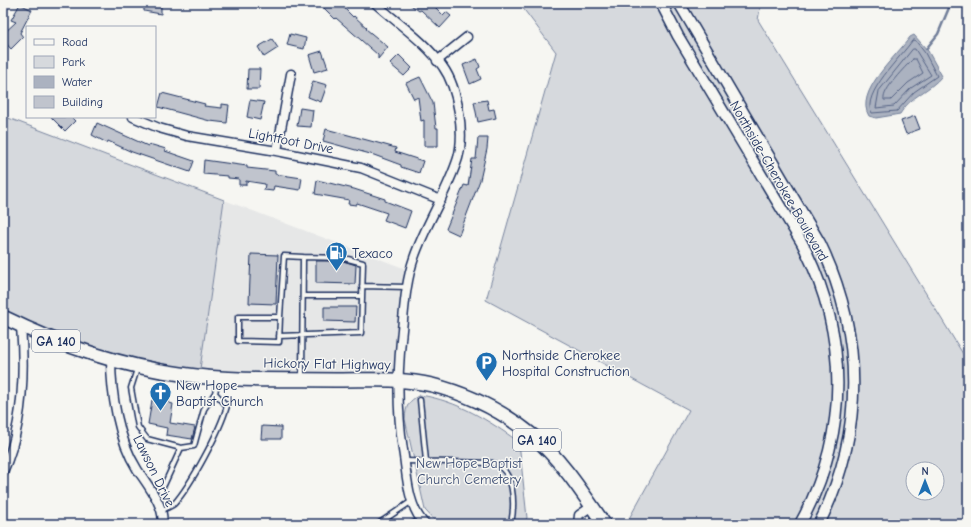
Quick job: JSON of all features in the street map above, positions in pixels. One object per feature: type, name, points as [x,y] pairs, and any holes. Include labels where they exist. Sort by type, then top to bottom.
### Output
[{"type":"main road","name":"Hickory Flat Highway","points":[[3,317],[54,340],[111,359],[181,374],[218,377],[397,381],[431,385],[451,391],[501,414],[534,437],[571,478],[604,524]]},
{"type":"street","points":[[375,3],[444,68],[453,88],[458,107],[460,127],[458,157],[441,200],[414,257],[407,287],[397,381],[400,430],[412,501],[423,522]]},
{"type":"street","name":"Northside-Cherokee Boulevard","points":[[661,3],[678,36],[802,244],[817,276],[829,311],[837,365],[835,421],[823,474],[800,524]]},
{"type":"street","name":"Northside-Cherokee Boulevard","points":[[679,3],[820,243],[835,277],[846,314],[854,366],[851,424],[839,478],[819,524]]},
{"type":"street","points":[[437,61],[467,37]]},
{"type":"street","points":[[277,151],[291,74]]},
{"type":"street","name":"Lightfoot Drive","points":[[135,118],[159,128],[187,136],[277,151],[361,168],[441,200]]},
{"type":"street","points":[[3,472],[18,431],[23,353],[21,326]]},
{"type":"street","name":"Lawson Drive","points":[[111,359],[111,377],[124,444],[137,469],[151,488],[163,519],[162,524]]},
{"type":"street","points":[[578,524],[578,515],[592,506]]},
{"type":"lane","points":[[279,336],[361,334],[363,263],[344,258],[284,256],[280,317],[279,336],[279,342],[238,341],[238,317],[280,317]]},
{"type":"lane","points":[[302,379],[303,257]]},
{"type":"lane","points":[[362,286],[407,287]]},
{"type":"lane","points":[[303,296],[362,296]]},
{"type":"lane","points":[[138,366],[131,388],[138,427],[147,439],[182,448],[194,446],[204,409],[214,393],[218,377]]},
{"type":"lane","points":[[160,511],[172,505],[182,493],[216,432],[227,406],[214,393]]},
{"type":"lane","points":[[420,400],[426,461]]},
{"type":"lane","points":[[164,485],[182,448]]},
{"type":"lane","points":[[405,461],[493,463],[501,466],[507,473],[510,481],[512,502],[511,524]]},
{"type":"lane","points":[[378,524],[412,501]]},
{"type":"lane","points":[[411,524],[423,522]]},
{"type":"shaded area","points":[[224,200],[414,272],[395,372],[265,381],[199,376]]},
{"type":"green space","points":[[519,3],[761,3],[758,20],[968,362],[968,524],[626,524],[689,410],[486,300],[556,52]]},
{"type":"green space","points":[[3,116],[224,200],[199,376],[144,374],[21,326],[3,310]]},
{"type":"green space","name":"New Hope Baptist Church Cemetery","points":[[420,395],[447,402],[472,412],[519,442],[527,518],[523,524],[438,524],[425,510],[405,419],[408,404]]},
{"type":"water","points":[[914,35],[928,51],[942,76],[932,86],[909,103],[900,114],[876,118],[869,116],[866,106],[867,96],[872,85],[887,64],[910,37]]},
{"type":"building","points":[[144,3],[161,3],[161,14],[144,11]]},
{"type":"building","points":[[319,3],[339,3],[367,28],[366,29],[388,47],[378,59],[378,55],[336,18],[335,19]]},
{"type":"building","points":[[408,3],[431,3],[443,15],[446,12],[451,16],[440,28],[421,10],[419,11]]},
{"type":"building","points":[[20,4],[32,10],[20,33],[23,37],[11,49],[3,40],[3,34],[16,22],[11,20]]},
{"type":"building","points":[[290,34],[306,38],[304,49],[287,45]]},
{"type":"building","points":[[272,39],[278,48],[264,57],[258,47]]},
{"type":"building","points":[[322,51],[328,68],[314,72],[309,55]]},
{"type":"building","points":[[399,55],[412,68],[404,76],[390,64]]},
{"type":"building","points":[[477,59],[480,67],[477,69],[481,79],[470,84],[463,65]]},
{"type":"building","points":[[248,69],[260,69],[259,89],[247,89]]},
{"type":"building","points":[[420,77],[433,103],[436,128],[438,128],[438,146],[424,146],[424,120],[421,121],[418,97],[414,99],[406,83]]},
{"type":"building","points":[[313,81],[327,85],[321,102],[308,97]]},
{"type":"building","points":[[162,93],[205,104],[204,106],[222,108],[222,104],[229,105],[227,123],[210,121],[158,107]]},
{"type":"building","points":[[250,100],[264,102],[260,120],[247,117]]},
{"type":"building","points":[[487,100],[489,110],[494,109],[496,118],[478,122],[474,102]]},
{"type":"building","points":[[300,108],[313,110],[311,127],[297,126]]},
{"type":"building","points":[[915,116],[920,129],[906,134],[901,121]]},
{"type":"building","points":[[52,118],[72,118],[75,121],[65,131]]},
{"type":"building","points":[[97,123],[148,146],[149,144],[166,149],[165,151],[194,161],[190,172],[132,152],[108,141],[107,143],[92,135]]},
{"type":"building","points":[[326,129],[396,148],[395,152],[423,161],[419,173],[374,155],[323,141]]},
{"type":"building","points":[[478,138],[488,138],[487,149],[480,180],[459,235],[446,229],[464,185],[468,186],[472,159],[476,159]]},
{"type":"building","points":[[204,160],[247,166],[247,168],[275,171],[275,174],[302,178],[300,190],[274,186],[273,191],[264,190],[265,184],[246,181],[246,185],[239,185],[239,179],[228,178],[228,176],[203,174]]},
{"type":"building","points":[[317,180],[354,189],[385,199],[385,201],[411,211],[405,228],[384,220],[387,213],[357,203],[356,205],[348,204],[349,200],[315,194]]},
{"type":"building","points":[[251,254],[278,255],[276,304],[249,303]]},
{"type":"building","name":"Texaco","points":[[316,261],[343,261],[356,265],[355,284],[316,283]]},
{"type":"building","points":[[324,307],[356,307],[355,322],[324,321]]},
{"type":"building","name":"New Hope Baptist Church","points":[[157,397],[169,399],[169,403],[173,404],[170,423],[195,427],[192,439],[166,435],[167,428],[148,424],[152,400],[156,401]]},
{"type":"building","points":[[262,426],[281,427],[281,439],[261,439]]},
{"type":"waterway","points":[[926,49],[938,34],[951,3]]},
{"type":"place","name":"Texaco","points":[[336,272]]},
{"type":"place","name":"Northside Cherokee Hospital Construction","points":[[487,382]]},
{"type":"place","name":"New Hope Baptist Church","points":[[160,412]]}]
